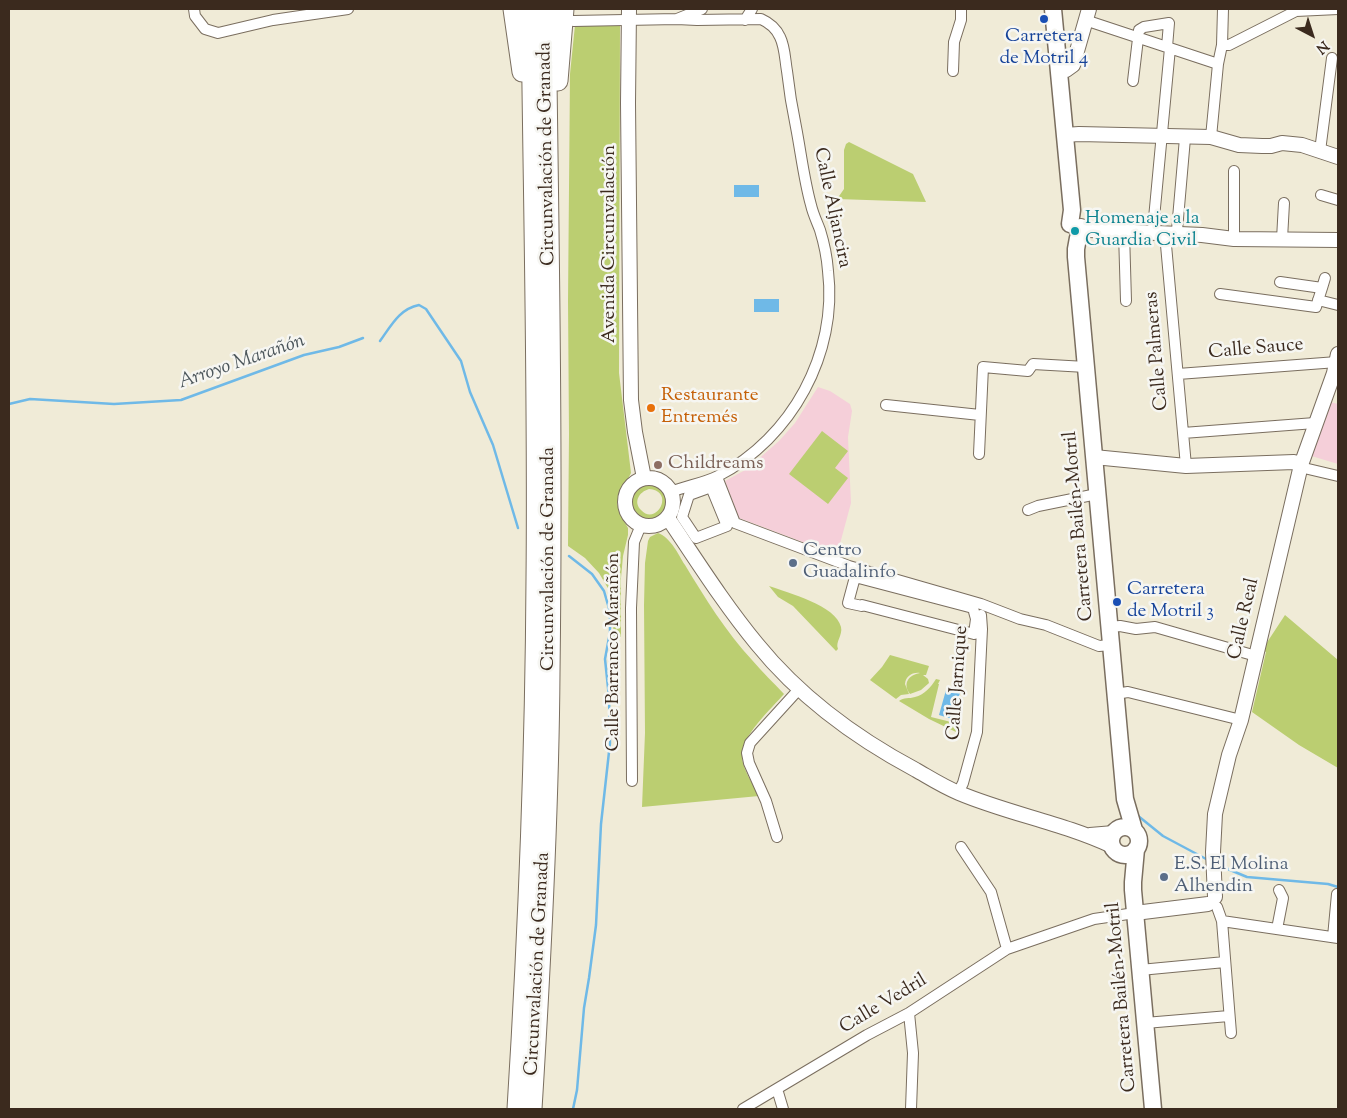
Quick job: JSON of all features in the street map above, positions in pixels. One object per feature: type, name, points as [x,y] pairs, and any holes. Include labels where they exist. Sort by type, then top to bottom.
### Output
[{"type":"highway","points":[[513,9],[524,84],[526,114],[533,140]]},
{"type":"highway","name":"Circunvalación de Granada","points":[[517,1109],[531,851],[535,683],[536,482],[531,9]]},
{"type":"highway","name":"Circunvalación de Granada","points":[[532,1109],[545,850],[550,675],[550,406],[546,9]]},
{"type":"highway","points":[[548,156],[554,132],[568,15]]},
{"type":"main road","name":"Carretera Bailén-Motril","points":[[1053,9],[1065,135],[1077,230],[1086,367],[1125,799],[1123,840],[1132,882],[1153,1109]]},
{"type":"street","points":[[194,9],[195,16],[205,29],[218,33],[274,20],[348,9]]},
{"type":"street","points":[[677,19],[702,9]]},
{"type":"street","name":"Calle Aljancira","points":[[672,492],[717,477],[740,463],[761,446],[786,419],[809,382],[820,353],[829,309],[830,287],[828,270],[805,177],[783,48],[780,38],[770,23],[759,19],[752,9],[745,20]]},
{"type":"street","points":[[953,72],[954,42],[961,20],[961,9]]},
{"type":"street","points":[[1210,137],[1218,64],[1222,45],[1223,9]]},
{"type":"street","points":[[1222,45],[1229,44],[1296,11],[1338,9]]},
{"type":"street","points":[[568,15],[629,14],[677,19],[759,19]]},
{"type":"street","name":"Avenida Circunvalación","points":[[629,14],[631,400],[644,478]]},
{"type":"street","points":[[1059,70],[1066,70],[1073,65],[1087,15],[1138,38],[1218,64]]},
{"type":"street","points":[[1133,81],[1140,30],[1144,27],[1169,23],[1169,48],[1162,136],[1165,231]]},
{"type":"street","points":[[1320,151],[1332,58]]},
{"type":"street","points":[[1065,135],[1210,137],[1239,145],[1271,146],[1282,143],[1302,145],[1338,157]]},
{"type":"street","points":[[1165,231],[1185,138]]},
{"type":"street","points":[[1234,171],[1234,239]]},
{"type":"street","points":[[1321,195],[1338,200]]},
{"type":"street","points":[[1282,239],[1284,204]]},
{"type":"street","points":[[1077,230],[1165,231],[1234,239],[1338,240]]},
{"type":"street","name":"Calle Palmeras","points":[[1165,231],[1186,466]]},
{"type":"street","points":[[1124,232],[1126,301]]},
{"type":"street","points":[[1220,294],[1316,307],[1323,283],[1280,282]]},
{"type":"street","points":[[1318,300],[1338,305]]},
{"type":"street","points":[[979,454],[983,367],[1028,371],[1033,364],[1086,367]]},
{"type":"street","name":"Calle Sauce","points":[[1178,374],[1337,366]]},
{"type":"street","name":"Calle Real","points":[[1214,903],[1213,852],[1215,814],[1229,755],[1241,720],[1301,465],[1337,366]]},
{"type":"street","points":[[886,405],[980,415]]},
{"type":"street","points":[[1183,433],[1315,423]]},
{"type":"street","points":[[1094,457],[1186,466],[1294,462],[1304,468],[1338,476]]},
{"type":"street","points":[[717,477],[735,523],[849,566],[981,604],[1046,625],[1098,646],[1111,645]]},
{"type":"street","points":[[644,478],[657,479],[668,486],[672,492],[674,498],[673,505],[668,518],[655,526],[641,525],[630,516],[625,504],[628,490],[632,485],[644,478]]},
{"type":"street","points":[[711,487],[726,526],[696,538],[682,517],[689,495],[711,487]]},
{"type":"street","points":[[1028,510],[1038,506],[1097,494]]},
{"type":"street","points":[[668,518],[714,589],[757,645],[781,671],[825,711],[862,739],[888,756],[958,793],[1004,810],[1090,835],[1123,840]]},
{"type":"street","name":"Calle Barranco Marañón","points":[[632,781],[630,608],[634,542],[641,525]]},
{"type":"street","points":[[855,577],[974,608],[976,619],[974,634],[862,604],[862,606],[848,603],[855,577]]},
{"type":"street","name":"Calle Jarnique","points":[[958,793],[963,783],[977,732],[982,629],[981,604]]},
{"type":"street","points":[[1109,627],[1120,626],[1136,629],[1154,627],[1256,656]]},
{"type":"street","points":[[777,837],[766,800],[749,763],[747,753],[750,743],[800,688]]},
{"type":"street","points":[[1115,694],[1128,692],[1241,720]]},
{"type":"street","points":[[961,847],[991,892],[1007,949]]},
{"type":"street","points":[[1278,929],[1283,898],[1279,890]]},
{"type":"street","points":[[1222,921],[1335,937],[1337,894]]},
{"type":"street","points":[[1135,913],[1214,903],[1222,921],[1231,1033]]},
{"type":"street","name":"Calle Vedril","points":[[743,1109],[867,1035],[908,1013],[1007,949],[1094,919],[1135,913]]},
{"type":"street","points":[[1140,970],[1225,962]]},
{"type":"street","points":[[908,1013],[913,1053],[911,1109]]},
{"type":"street","points":[[1145,1023],[1229,1016]]},
{"type":"street","points":[[777,1089],[783,1109]]},
{"type":"shaded area","points":[[818,387],[830,391],[850,404],[852,411],[848,437],[851,503],[837,555],[739,518],[725,481],[747,469],[779,441],[795,423]]},
{"type":"shaded area","points":[[1330,402],[1338,404],[1338,464],[1308,455]]},
{"type":"green space","points":[[575,25],[620,25],[619,373],[631,473],[617,503],[620,514],[628,528],[621,578],[621,637],[613,636],[614,612],[609,590],[599,573],[585,558],[568,546],[570,74]]},
{"type":"green space","points":[[849,142],[913,174],[926,202],[837,199],[844,189],[844,150]]},
{"type":"green space","points":[[822,431],[848,451],[835,468],[848,478],[828,504],[789,474]]},
{"type":"green space","points":[[647,483],[656,484],[667,495],[668,504],[666,511],[657,519],[642,519],[636,514],[632,501],[634,494]],"holes":[[[649,489],[657,491],[661,496],[661,507],[652,514],[647,514],[637,504],[638,498],[642,492]]]},
{"type":"green space","points":[[658,533],[663,535],[674,547],[733,638],[784,694],[751,732],[743,749],[744,767],[759,796],[642,807],[645,733],[645,563],[648,541],[650,537]]},
{"type":"green space","points":[[769,586],[799,596],[830,612],[837,619],[841,627],[837,644],[838,649],[836,651],[793,606],[778,597]]},
{"type":"green space","points":[[1285,615],[1338,660],[1338,768],[1299,745],[1252,712],[1266,652],[1262,650]]},
{"type":"green space","points":[[890,655],[929,666],[926,675],[923,675],[928,679],[929,683],[921,690],[910,694],[907,686],[908,680],[920,673],[912,674],[908,677],[905,684],[909,694],[901,695],[896,699],[870,680]]},
{"type":"green space","points":[[936,679],[940,680],[931,717],[959,724],[956,732],[899,701],[921,694],[930,688]]},
{"type":"water","points":[[734,185],[759,185],[759,197],[734,197]]},
{"type":"water","points":[[754,299],[779,299],[779,312],[754,312]]},
{"type":"water","points":[[946,690],[960,693],[952,719],[939,715]]},
{"type":"waterway","name":"Arroyo Marañón","points":[[380,341],[396,319],[406,310],[419,305],[426,309],[461,361],[470,392],[493,445],[518,528]]},
{"type":"waterway","name":"Arroyo Marañón","points":[[9,404],[30,399],[114,404],[181,400],[304,355],[339,347],[363,338]]},
{"type":"waterway","points":[[569,556],[592,574],[604,591],[610,612],[610,632],[605,659],[609,697],[610,743],[601,824],[596,925],[584,1008],[577,1090],[573,1109]]},
{"type":"waterway","name":"Arroyo Marañón","points":[[1137,815],[1163,836],[1208,860]]},
{"type":"waterway","name":"Arroyo Marañón","points":[[1223,867],[1247,877],[1328,884],[1338,887]]},
{"type":"place","name":"Carretera de Motril 4","points":[[1044,19]]},
{"type":"place","name":"Homenaje a la Guardia Civil","points":[[1075,231]]},
{"type":"place","name":"Restaurante Entremés","points":[[651,408]]},
{"type":"place","name":"Childreams","points":[[658,465]]},
{"type":"place","name":"Centro Guadalinfo","points":[[793,563]]},
{"type":"place","name":"Carretera de Motril 3","points":[[1117,602]]},
{"type":"place","name":"E.S. El Molina Alhendin","points":[[1164,877]]}]
